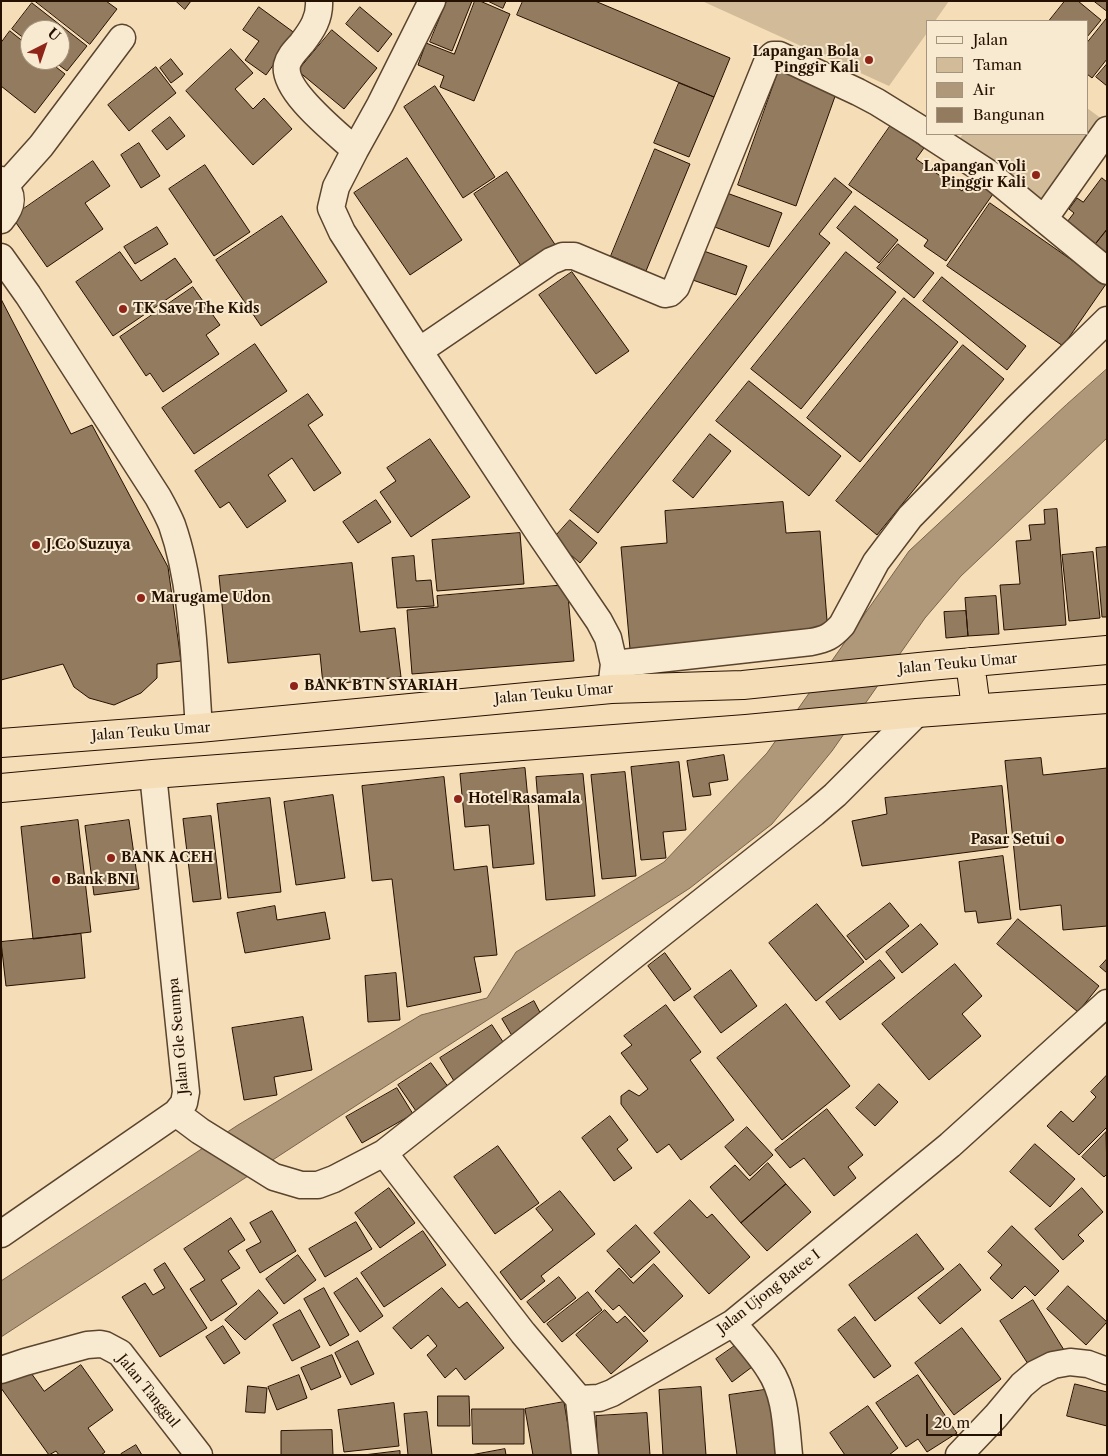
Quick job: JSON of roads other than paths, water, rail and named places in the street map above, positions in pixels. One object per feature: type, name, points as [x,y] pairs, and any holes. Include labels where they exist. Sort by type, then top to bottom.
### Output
[{"type":"highway","name":"Jalan Teuku Umar","points":[[1,743],[199,728],[612,676],[743,686],[929,666],[1107,650]]},
{"type":"highway","points":[[970,662],[976,708]]},
{"type":"highway","points":[[1,788],[153,774],[746,729],[976,708],[1107,699]]},
{"type":"street","points":[[319,1],[320,11],[310,32],[287,63],[288,76],[295,90],[308,107],[355,150]]},
{"type":"street","points":[[432,1],[336,187],[331,208],[342,232],[419,351],[538,533],[599,621],[608,638],[612,676],[826,639],[842,625],[876,562],[910,517],[1107,320]]},
{"type":"street","points":[[1,220],[9,211],[12,197],[3,183],[41,146],[122,38]]},
{"type":"street","points":[[419,351],[551,261],[563,256],[574,256],[665,294],[670,293],[676,288],[768,60],[774,55],[858,92],[926,132]]},
{"type":"street","points":[[1044,219],[1107,130]]},
{"type":"street","points":[[930,135],[988,173],[1107,271]]},
{"type":"street","points":[[1,257],[28,295],[158,497],[171,522],[180,549],[186,577],[199,728]]},
{"type":"street","points":[[176,1114],[274,1177],[301,1185],[318,1185],[384,1153],[814,813],[835,795],[907,714]]},
{"type":"street","name":"Jalan Gle Seumpa","points":[[1,1234],[176,1114],[184,1103],[186,1092],[153,774]]},
{"type":"street","name":"Jalan Ujong Batee I","points":[[579,1399],[599,1398],[612,1394],[733,1323],[950,1145],[1107,1003]]},
{"type":"street","points":[[384,1153],[523,1334],[579,1399],[585,1455]]},
{"type":"street","points":[[733,1323],[769,1369],[776,1382],[784,1408],[789,1455]]},
{"type":"street","name":"Jalan Tanggul","points":[[1,1370],[87,1345],[105,1345],[120,1353],[199,1455]]},
{"type":"street","points":[[959,1455],[1022,1385],[1035,1374],[1053,1365],[1070,1362],[1088,1364],[1107,1371]]},
{"type":"water","points":[[1107,369],[1107,438],[961,576],[925,618],[832,751],[772,824],[690,888],[1,1337],[1,1281],[238,1125],[421,1015],[487,998],[516,952],[664,862],[767,753],[909,551]]},
{"type":"place","name":"Lapangan Bola Pinggir Kali","points":[[869,60]]},
{"type":"place","name":"Lapangan Voli Pinggir Kali","points":[[1036,175]]},
{"type":"place","name":"TK Save The Kids","points":[[123,309]]},
{"type":"place","name":"J.Co Suzuya","points":[[36,545]]},
{"type":"place","name":"Marugame Udon","points":[[141,598]]},
{"type":"place","name":"BANK BTN SYARIAH","points":[[294,686]]},
{"type":"place","name":"Hotel Rasamala","points":[[458,799]]},
{"type":"place","name":"Pasar Setui","points":[[1060,840]]},
{"type":"place","name":"BANK ACEH","points":[[111,858]]},
{"type":"place","name":"Bank BNI","points":[[56,880]]}]
